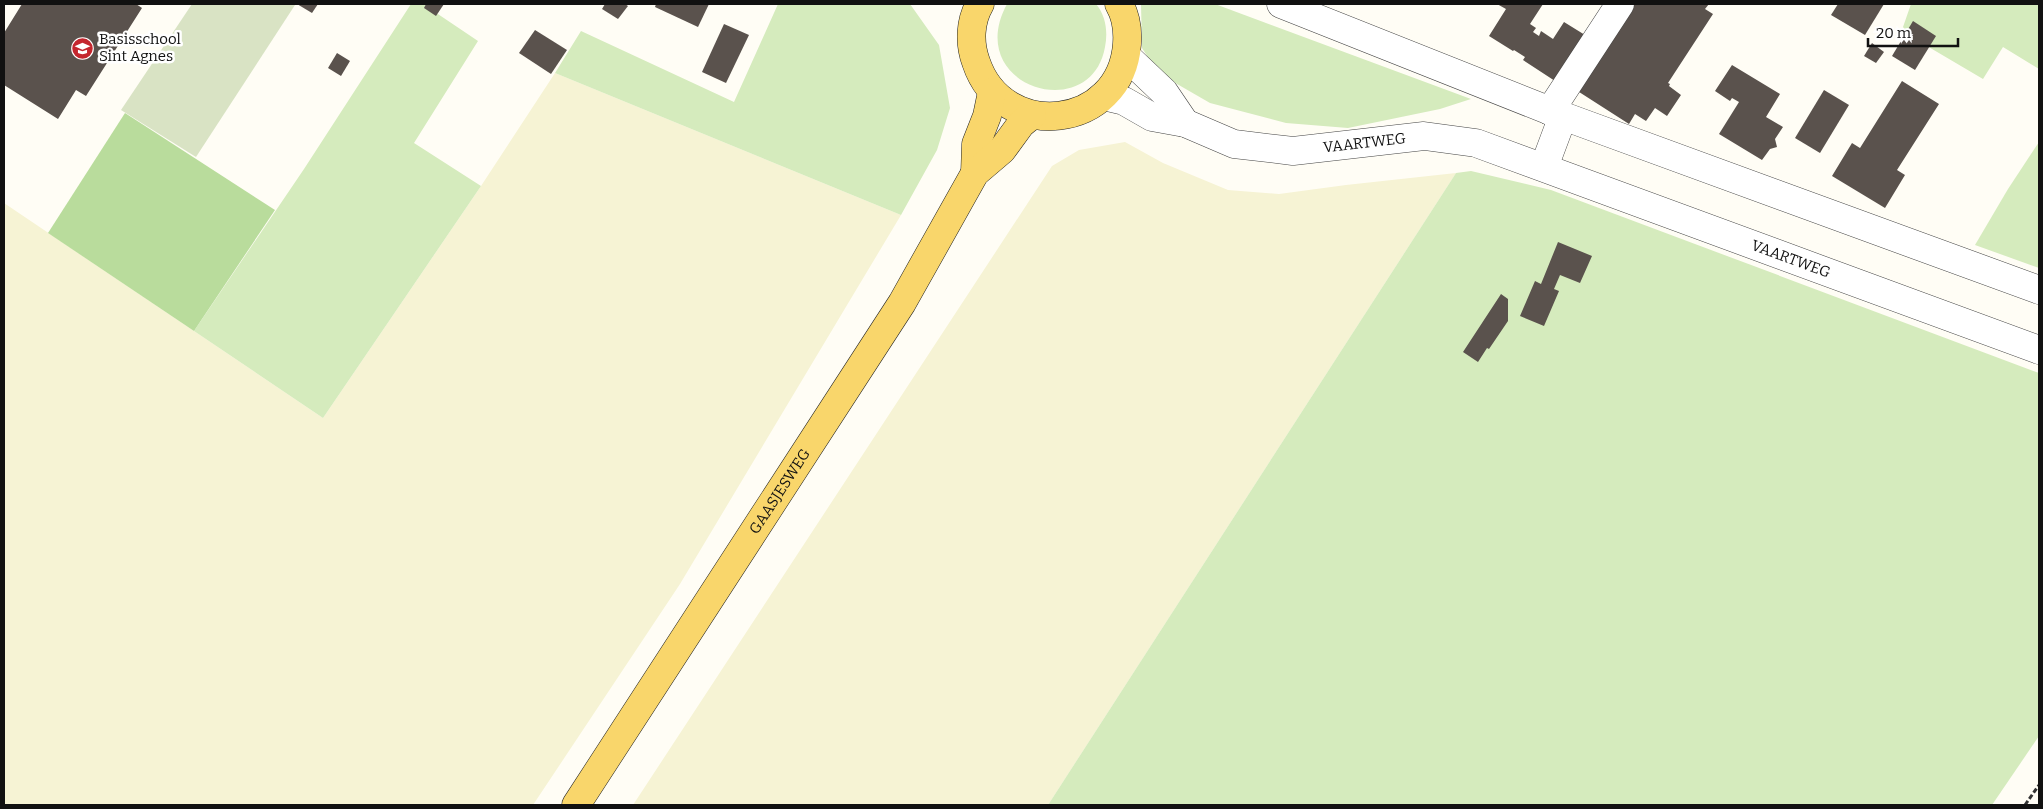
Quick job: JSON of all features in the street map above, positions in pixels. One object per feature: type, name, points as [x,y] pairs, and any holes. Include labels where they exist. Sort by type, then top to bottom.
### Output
[{"type":"main road","points":[[976,6],[971,32],[973,54],[980,74],[992,92],[1010,106],[1032,115],[1050,117],[1070,114],[1087,108],[1103,96],[1118,78],[1126,56],[1128,33],[1123,11],[1119,4]]},
{"type":"main road","name":"GAASJESWEG","points":[[975,173],[976,144],[987,116],[992,92]]},
{"type":"main road","name":"GAASJESWEG","points":[[576,805],[902,303],[975,173],[1002,150],[1021,124],[1032,115]]},
{"type":"street","points":[[1281,4],[1556,113],[2039,290]]},
{"type":"street","points":[[1544,167],[1556,113],[1620,4]]},
{"type":"street","points":[[1126,56],[1164,92],[1185,123]]},
{"type":"street","name":"VAARTWEG","points":[[1103,96],[1124,101],[1152,117],[1185,123],[1234,144],[1293,151],[1424,136],[1476,143],[2039,350]]},
{"type":"path","points":[[2026,805],[2039,785]]},
{"type":"shaded area","points":[[555,73],[901,215],[680,584],[533,805],[4,805],[4,203],[323,418],[481,186]]},
{"type":"shaded area","points":[[1125,142],[1163,163],[1228,190],[1279,194],[1456,173],[1048,805],[633,805],[1052,166],[1079,150]]},
{"type":"green space","points":[[192,4],[295,5],[196,157],[121,110]]},
{"type":"green space","points":[[411,4],[423,4],[478,41],[414,143],[481,186],[323,418],[194,331],[304,169]]},
{"type":"green space","points":[[778,4],[910,4],[939,45],[950,108],[937,150],[901,215],[555,73],[581,31],[734,102]]},
{"type":"green space","points":[[1007,4],[1096,4],[1104,19],[1106,36],[1105,47],[1095,71],[1077,85],[1056,90],[1034,86],[1015,75],[1001,57],[998,33]]},
{"type":"green space","points":[[1141,4],[1215,4],[1471,99],[1440,109],[1348,128],[1286,123],[1210,103],[1158,73],[1142,48]]},
{"type":"green space","points":[[1911,4],[2039,4],[2039,69],[2003,47],[1983,79],[1910,36],[1903,27]]},
{"type":"green space","points":[[125,113],[275,210],[194,331],[48,233]]},
{"type":"green space","points":[[2039,142],[2039,268],[1975,245],[2008,189]]},
{"type":"green space","points":[[1471,171],[1551,190],[2039,373],[2039,736],[1992,805],[1048,805],[1456,173]]},
{"type":"building","name":"Basisschool Sint Agnes","points":[[22,4],[136,4],[142,8],[86,96],[76,90],[58,119],[4,85],[4,33]]},
{"type":"building","points":[[297,4],[318,4],[312,13]]},
{"type":"building","points":[[426,4],[444,4],[436,16],[424,8]]},
{"type":"building","points":[[605,4],[625,4],[628,6],[618,19],[602,9]]},
{"type":"building","points":[[656,4],[709,4],[698,27],[655,7]]},
{"type":"building","points":[[1497,4],[1543,4],[1530,24],[1536,28],[1533,32],[1539,36],[1541,31],[1553,39],[1564,22],[1585,35],[1555,81],[1523,60],[1525,57],[1489,36],[1506,9]]},
{"type":"building","points":[[1633,4],[1709,4],[1705,9],[1713,14],[1668,83],[1670,84],[1669,86],[1681,95],[1667,116],[1655,108],[1646,121],[1635,114],[1629,124],[1576,90]]},
{"type":"building","points":[[1838,4],[1884,4],[1865,35],[1831,15]]},
{"type":"building","points":[[1913,21],[1936,36],[1915,70],[1892,56]]},
{"type":"building","points":[[724,24],[749,35],[726,83],[702,72]]},
{"type":"building","points":[[535,30],[567,50],[551,74],[519,53]]},
{"type":"building","points":[[1872,43],[1884,52],[1876,63],[1864,56]]},
{"type":"building","points":[[337,53],[350,61],[341,76],[328,68]]},
{"type":"building","points":[[1732,65],[1780,94],[1766,117],[1783,127],[1775,139],[1777,147],[1770,149],[1762,160],[1719,134],[1739,102],[1732,98],[1730,101],[1715,91]]},
{"type":"building","points":[[1902,81],[1939,104],[1897,170],[1905,175],[1885,208],[1832,176],[1852,143],[1860,148]]},
{"type":"building","points":[[1824,90],[1849,105],[1820,153],[1795,138]]},
{"type":"building","points":[[1558,242],[1592,256],[1580,283],[1560,275],[1554,289],[1559,291],[1544,326],[1520,316],[1535,281],[1541,284]]},
{"type":"building","points":[[1501,294],[1508,299],[1508,321],[1478,362],[1463,352]]},
{"type":"place","name":"Basisschool Sint Agnes","points":[[83,48]]}]
